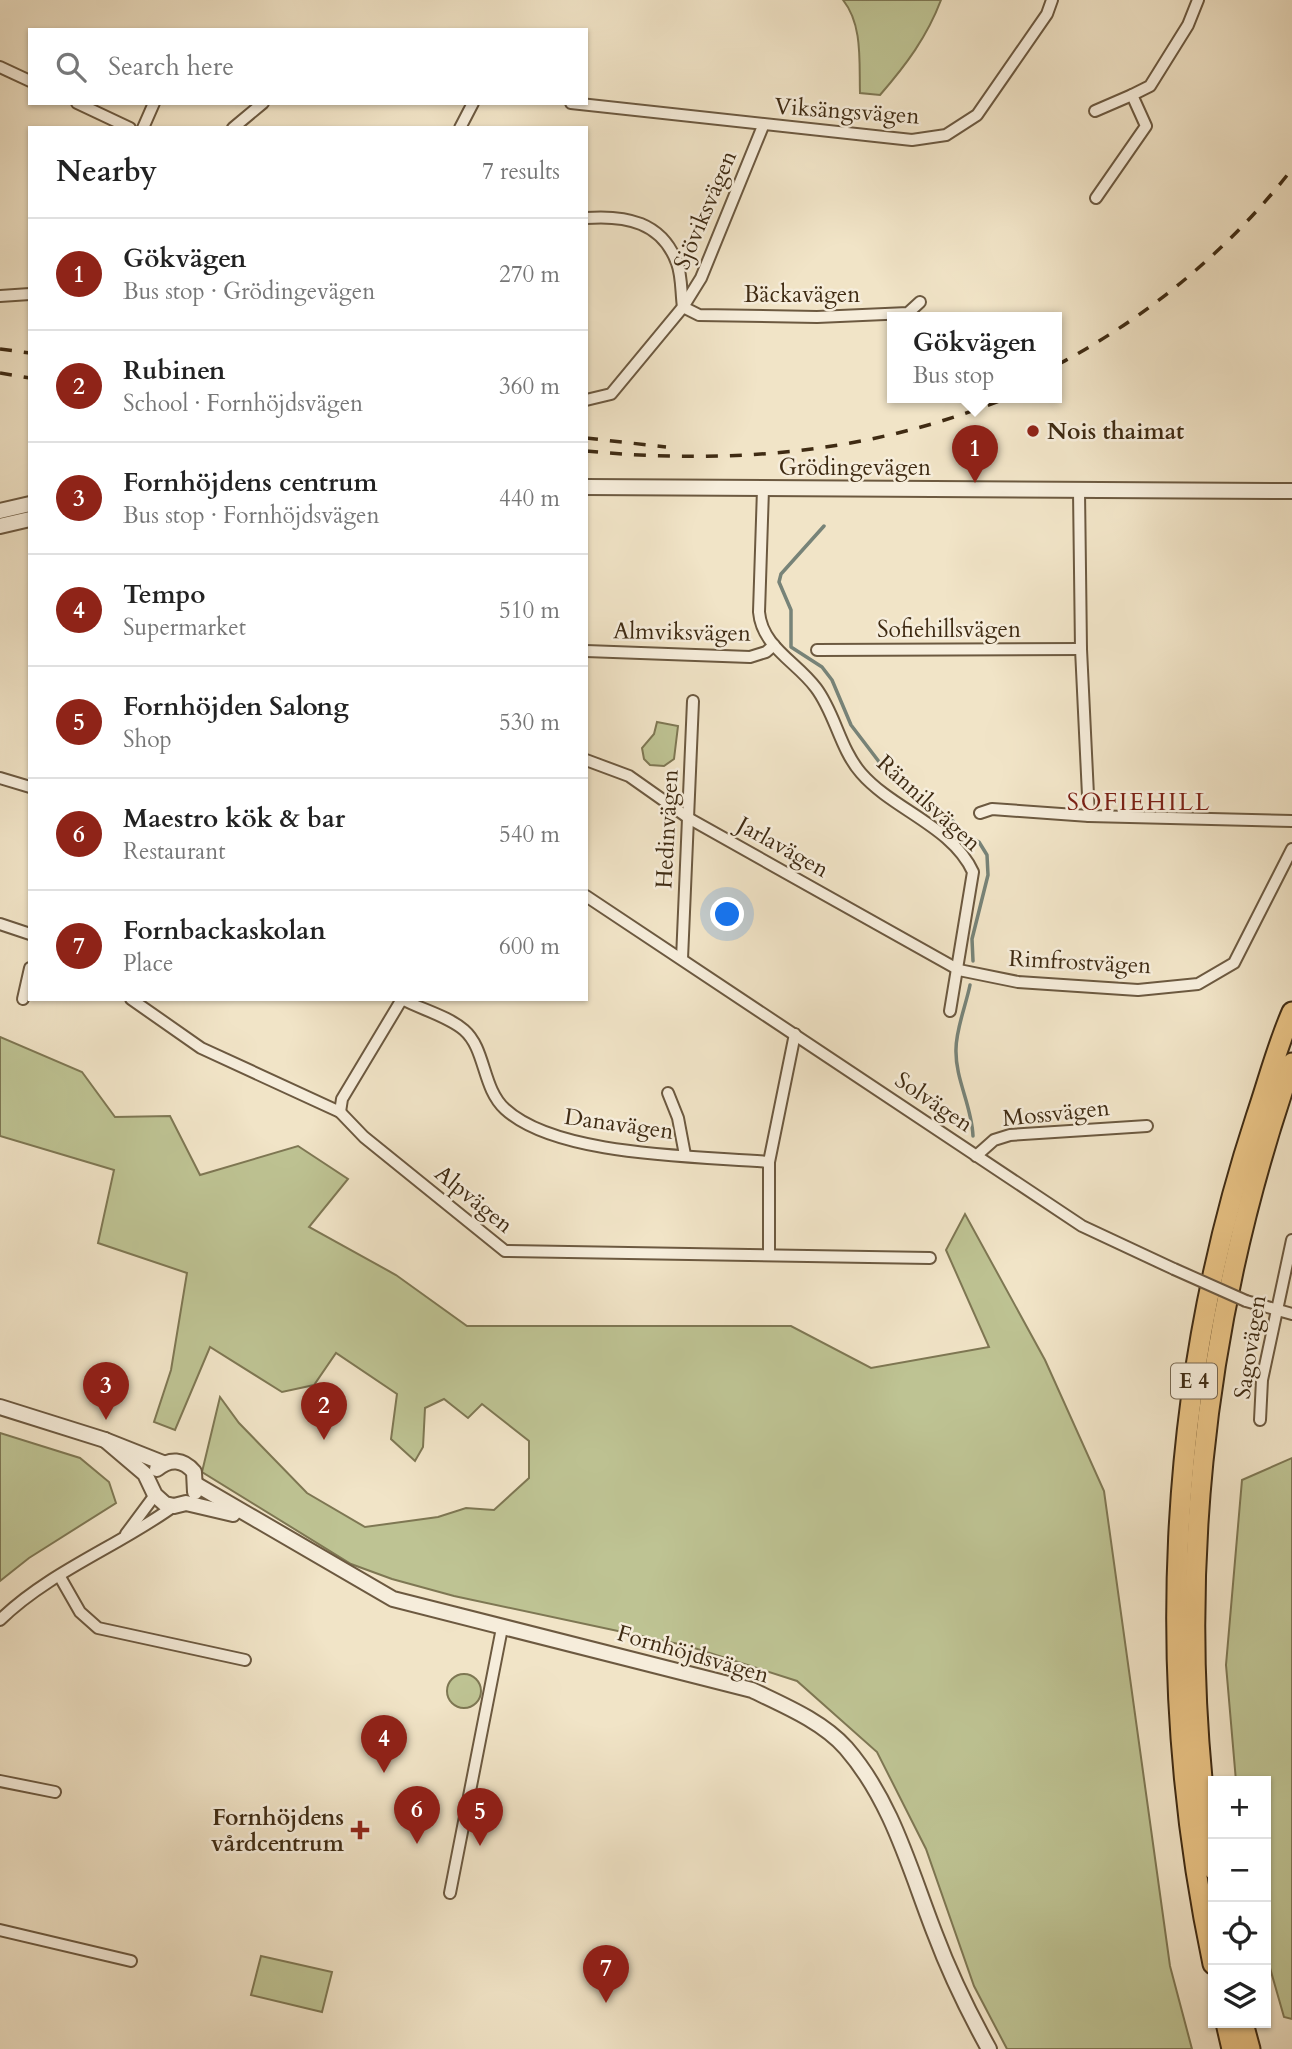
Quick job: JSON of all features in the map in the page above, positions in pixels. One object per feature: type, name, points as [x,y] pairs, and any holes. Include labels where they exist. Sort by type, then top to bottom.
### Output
[{"type":"highway","name":"E 4","points":[[1208,1935],[1186,1806],[1176,1673],[1177,1552],[1187,1428],[1201,1327],[1237,1176],[1292,1012]]},
{"type":"highway","name":"E 4","points":[[1209,1839],[1194,1679],[1194,1558],[1202,1444],[1220,1327],[1249,1199],[1292,1062]]},
{"type":"highway","points":[[1227,2028],[1232,2049]]},
{"type":"highway","points":[[1244,2028],[1250,2049]]},
{"type":"street","name":"Viksängsvägen","points":[[588,105],[912,140],[946,135],[977,116],[1047,14],[1052,0]]},
{"type":"street","points":[[1095,111],[1150,86],[1188,25],[1198,0]]},
{"type":"street","points":[[0,67],[28,80]]},
{"type":"street","points":[[1096,198],[1146,126],[1132,96]]},
{"type":"street","points":[[81,105],[126,126]]},
{"type":"street","points":[[144,126],[153,105]]},
{"type":"street","points":[[235,126],[260,105]]},
{"type":"street","points":[[461,126],[472,105]]},
{"type":"street","name":"Sjöviksvägen","points":[[588,400],[611,394],[682,307],[701,278],[763,126]]},
{"type":"street","points":[[588,218],[628,219],[661,234],[678,264],[682,307]]},
{"type":"street","points":[[0,296],[28,294]]},
{"type":"street","name":"Bäckavägen","points":[[909,312],[920,302]]},
{"type":"street","name":"Bäckavägen","points":[[682,307],[699,315],[817,317],[887,314]]},
{"type":"street","name":"Grödingevägen","points":[[588,487],[1292,491]]},
{"type":"street","name":"Rännilsvägen","points":[[764,488],[759,612],[762,629],[816,688],[861,774],[967,858],[973,872],[959,970],[950,1011]]},
{"type":"street","points":[[1079,491],[1080,649],[1089,816]]},
{"type":"street","points":[[0,511],[28,504]]},
{"type":"street","points":[[0,526],[28,519]]},
{"type":"street","name":"Almviksvägen","points":[[588,651],[750,657],[766,652],[774,645]]},
{"type":"street","name":"Sofiehillsvägen","points":[[817,650],[1080,649]]},
{"type":"street","name":"Hedinvägen","points":[[682,959],[693,701]]},
{"type":"street","name":"Jarlavägen","points":[[588,761],[629,776],[690,819],[959,970]]},
{"type":"street","points":[[0,778],[28,786]]},
{"type":"street","points":[[980,813],[992,809],[1089,816],[1292,821]]},
{"type":"street","name":"Rimfrostvägen","points":[[959,970],[1018,982],[1138,990],[1198,984],[1234,962],[1292,849]]},
{"type":"street","name":"Solvägen","points":[[588,897],[1082,1226],[1246,1301],[1292,1314]]},
{"type":"street","points":[[0,925],[28,933]]},
{"type":"street","points":[[23,999],[28,977]]},
{"type":"street","name":"Alpvägen","points":[[134,1001],[201,1048],[340,1112],[364,1137],[505,1251],[930,1258]]},
{"type":"street","points":[[340,1112],[342,1098],[401,1001]]},
{"type":"street","name":"Danavägen","points":[[406,1001],[463,1029],[476,1045],[484,1077],[505,1109],[540,1132],[583,1145],[769,1162]]},
{"type":"street","points":[[769,1255],[769,1162],[795,1034]]},
{"type":"street","name":"Danavägen","points":[[668,1093],[678,1118],[685,1154]]},
{"type":"street","name":"Mossvägen","points":[[976,1156],[994,1140],[1010,1135],[1147,1126]]},
{"type":"street","name":"Sagovägen","points":[[1260,1420],[1262,1380],[1292,1240]]},
{"type":"street","name":"Fornhöjdsvägen","points":[[0,1407],[105,1440],[163,1464],[176,1461],[190,1466],[197,1485],[248,1518],[393,1599],[752,1690],[802,1714],[845,1746],[876,1788],[897,1832],[957,1991],[989,2049]]},
{"type":"street","name":"Fornhöjdsvägen","points":[[105,1440],[165,1504],[180,1504],[248,1518]]},
{"type":"street","points":[[120,1541],[153,1489],[156,1470],[163,1464]]},
{"type":"street","points":[[0,1620],[12,1608],[60,1577],[180,1504],[197,1485]]},
{"type":"street","points":[[60,1577],[80,1612],[98,1628],[245,1660]]},
{"type":"street","points":[[450,1894],[502,1628]]},
{"type":"street","points":[[0,1781],[55,1792]]},
{"type":"street","points":[[0,1930],[131,1961]]},
{"type":"green space","points":[[843,0],[941,0],[915,50],[880,95],[860,93],[857,32]]},
{"type":"green space","points":[[657,722],[678,726],[674,759],[664,766],[650,765],[644,759],[642,748],[654,734]]},
{"type":"green space","points":[[0,1037],[82,1072],[115,1117],[170,1116],[200,1175],[298,1146],[348,1179],[309,1227],[396,1275],[467,1326],[791,1326],[871,1368],[989,1347],[946,1250],[965,1214],[1045,1360],[1104,1491],[1170,1966],[1192,2049],[1007,2049],[974,1986],[926,1849],[877,1752],[797,1681],[688,1646],[454,1596],[392,1579],[351,1564],[202,1472],[220,1397],[239,1423],[307,1493],[365,1527],[438,1517],[466,1508],[494,1510],[529,1478],[529,1441],[482,1404],[468,1418],[444,1399],[425,1408],[423,1447],[415,1461],[391,1439],[397,1394],[336,1353],[314,1385],[282,1392],[210,1347],[175,1430],[154,1422],[171,1370],[187,1273],[98,1243],[114,1170],[0,1136]]},
{"type":"green space","points":[[0,1433],[80,1458],[109,1482],[116,1503],[29,1558],[0,1581]]},
{"type":"green space","points":[[1292,1458],[1292,2019],[1284,2017],[1271,1972],[1271,1776],[1236,1776],[1226,1665],[1242,1480]]},
{"type":"green space","points":[[464,1674],[476,1679],[481,1691],[476,1703],[464,1708],[452,1703],[447,1691],[452,1679]]},
{"type":"green space","points":[[261,1956],[332,1972],[322,2012],[251,1995]]},
{"type":"waterway","points":[[824,526],[781,574],[779,582],[791,610],[791,647],[822,667],[832,680],[851,725],[880,763],[910,792],[924,798],[932,811],[953,821],[963,834],[979,842],[987,855],[988,875],[972,939],[973,961]]},
{"type":"waterway","points":[[970,985],[956,1041],[956,1060],[973,1136]]},
{"type":"railway","points":[[1062,362],[1123,326],[1185,279],[1242,227],[1292,169]]},
{"type":"railway","points":[[0,349],[28,353]]},
{"type":"railway","points":[[0,373],[28,378]]},
{"type":"railway","points":[[588,451],[695,456],[801,450],[906,431],[993,403]]},
{"type":"railway","points":[[588,438],[666,447]]},
{"type":"place","name":"Nois thaimat","points":[[1033,431]]},
{"type":"place","name":"Gökvägen","points":[[975,483]]},
{"type":"place","name":"Fornhöjdens centrum","points":[[106,1420]]},
{"type":"place","name":"Rubinen","points":[[324,1440]]},
{"type":"place","name":"Tempo","points":[[384,1773]]},
{"type":"place","name":"Fornhöjdens vårdcentrum","points":[[360,1830]]},
{"type":"place","name":"Maestro kök & bar","points":[[417,1844]]},
{"type":"place","name":"Fornhöjden Salong","points":[[480,1846]]},
{"type":"place","name":"Fornbackaskolan","points":[[606,2003]]},
{"type":"district","name":"SOFIEHILL","points":[[1139,802]]}]
